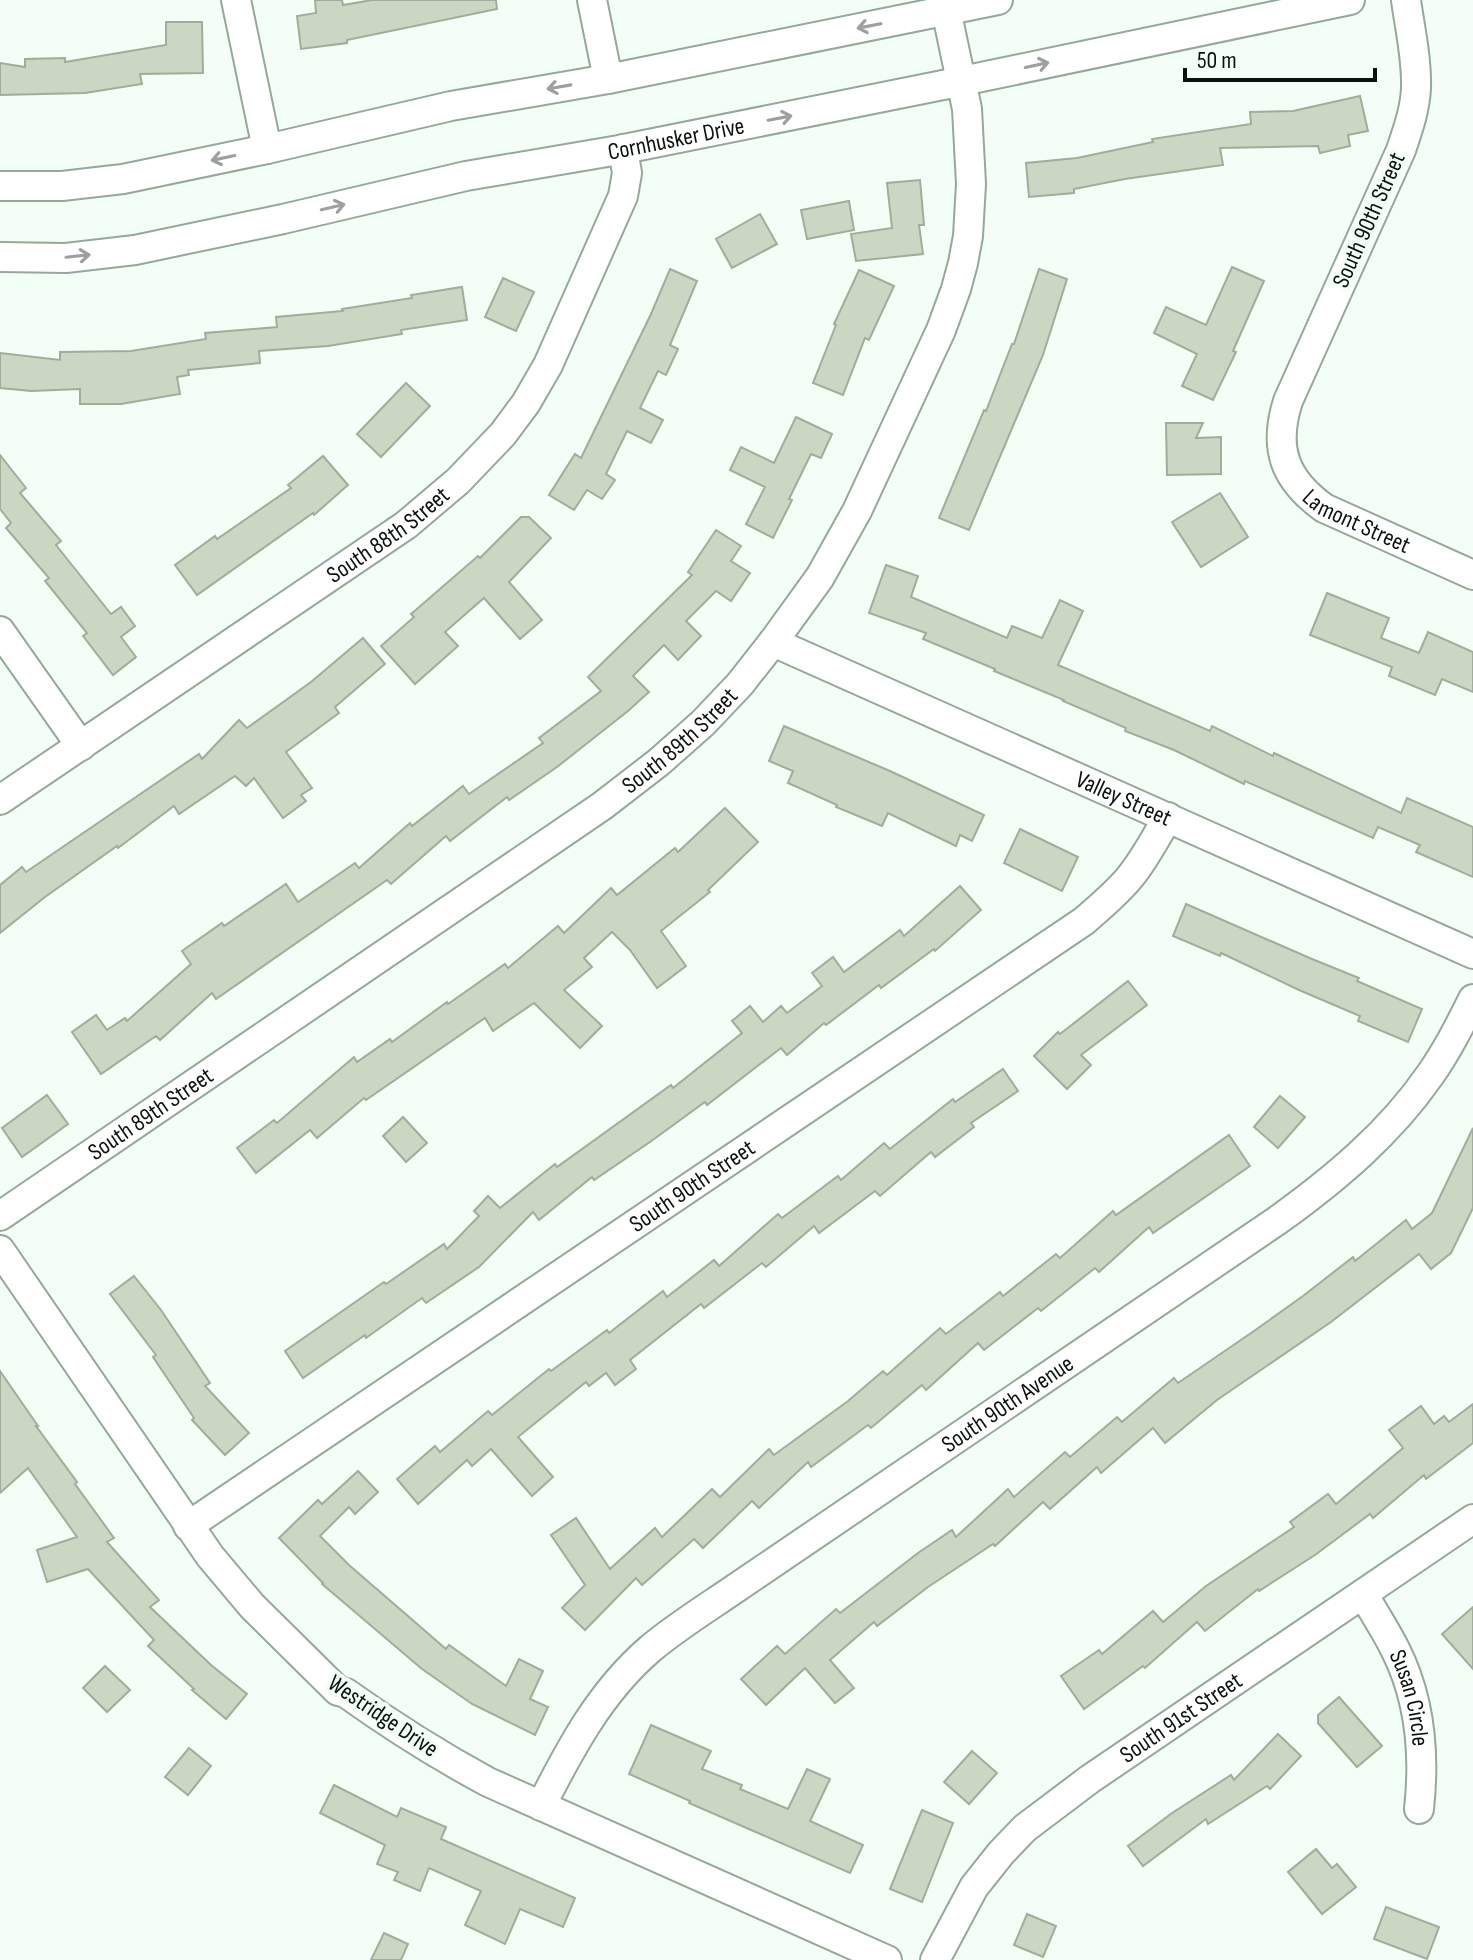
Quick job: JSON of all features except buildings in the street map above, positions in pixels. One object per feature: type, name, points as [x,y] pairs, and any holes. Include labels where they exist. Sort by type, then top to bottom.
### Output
[{"type":"street","points":[[236,0],[267,149]]},
{"type":"street","points":[[592,0],[608,79]]},
{"type":"street","points":[[0,186],[62,186],[123,179],[451,106],[608,79],[945,5],[998,0]]},
{"type":"street","name":"Cornhusker Drive","points":[[0,257],[66,258],[135,250],[466,176],[623,149],[1350,0]]},
{"type":"street","name":"South 90th Street","points":[[1280,432],[1288,401],[1401,150],[1412,115],[1416,90],[1415,66],[1406,0]]},
{"type":"street","name":"South 89th Street","points":[[0,1216],[602,806],[703,723],[740,684],[773,642],[820,577],[857,511],[941,330],[956,289],[968,236],[971,197],[967,109],[945,5]]},
{"type":"street","name":"South 88th Street","points":[[0,800],[406,525],[458,481],[503,434],[548,365],[623,196],[627,173],[623,149]]},
{"type":"street","name":"Lamont Street","points":[[1280,432],[1289,472],[1311,499],[1324,508],[1473,575]]},
{"type":"street","points":[[0,631],[81,746]]},
{"type":"street","name":"Valley Street","points":[[773,642],[1473,954]]},
{"type":"street","name":"South 90th Street","points":[[188,1526],[1084,921],[1130,877],[1168,817]]},
{"type":"street","name":"South 90th Avenue","points":[[541,1806],[570,1749],[592,1715],[620,1680],[651,1649],[1318,1191],[1349,1165],[1402,1111],[1430,1076],[1473,999]]},
{"type":"street","name":"Westridge Drive","points":[[0,1250],[210,1556],[252,1606],[338,1691],[346,1693],[442,1758],[488,1782],[887,1960]]},
{"type":"street","name":"South 91st Street","points":[[935,1960],[974,1887],[1025,1828],[1090,1779],[1473,1519]]},
{"type":"street","name":"Susan Circle","points":[[1364,1595],[1395,1649],[1419,1719],[1422,1743],[1419,1809]]}]
